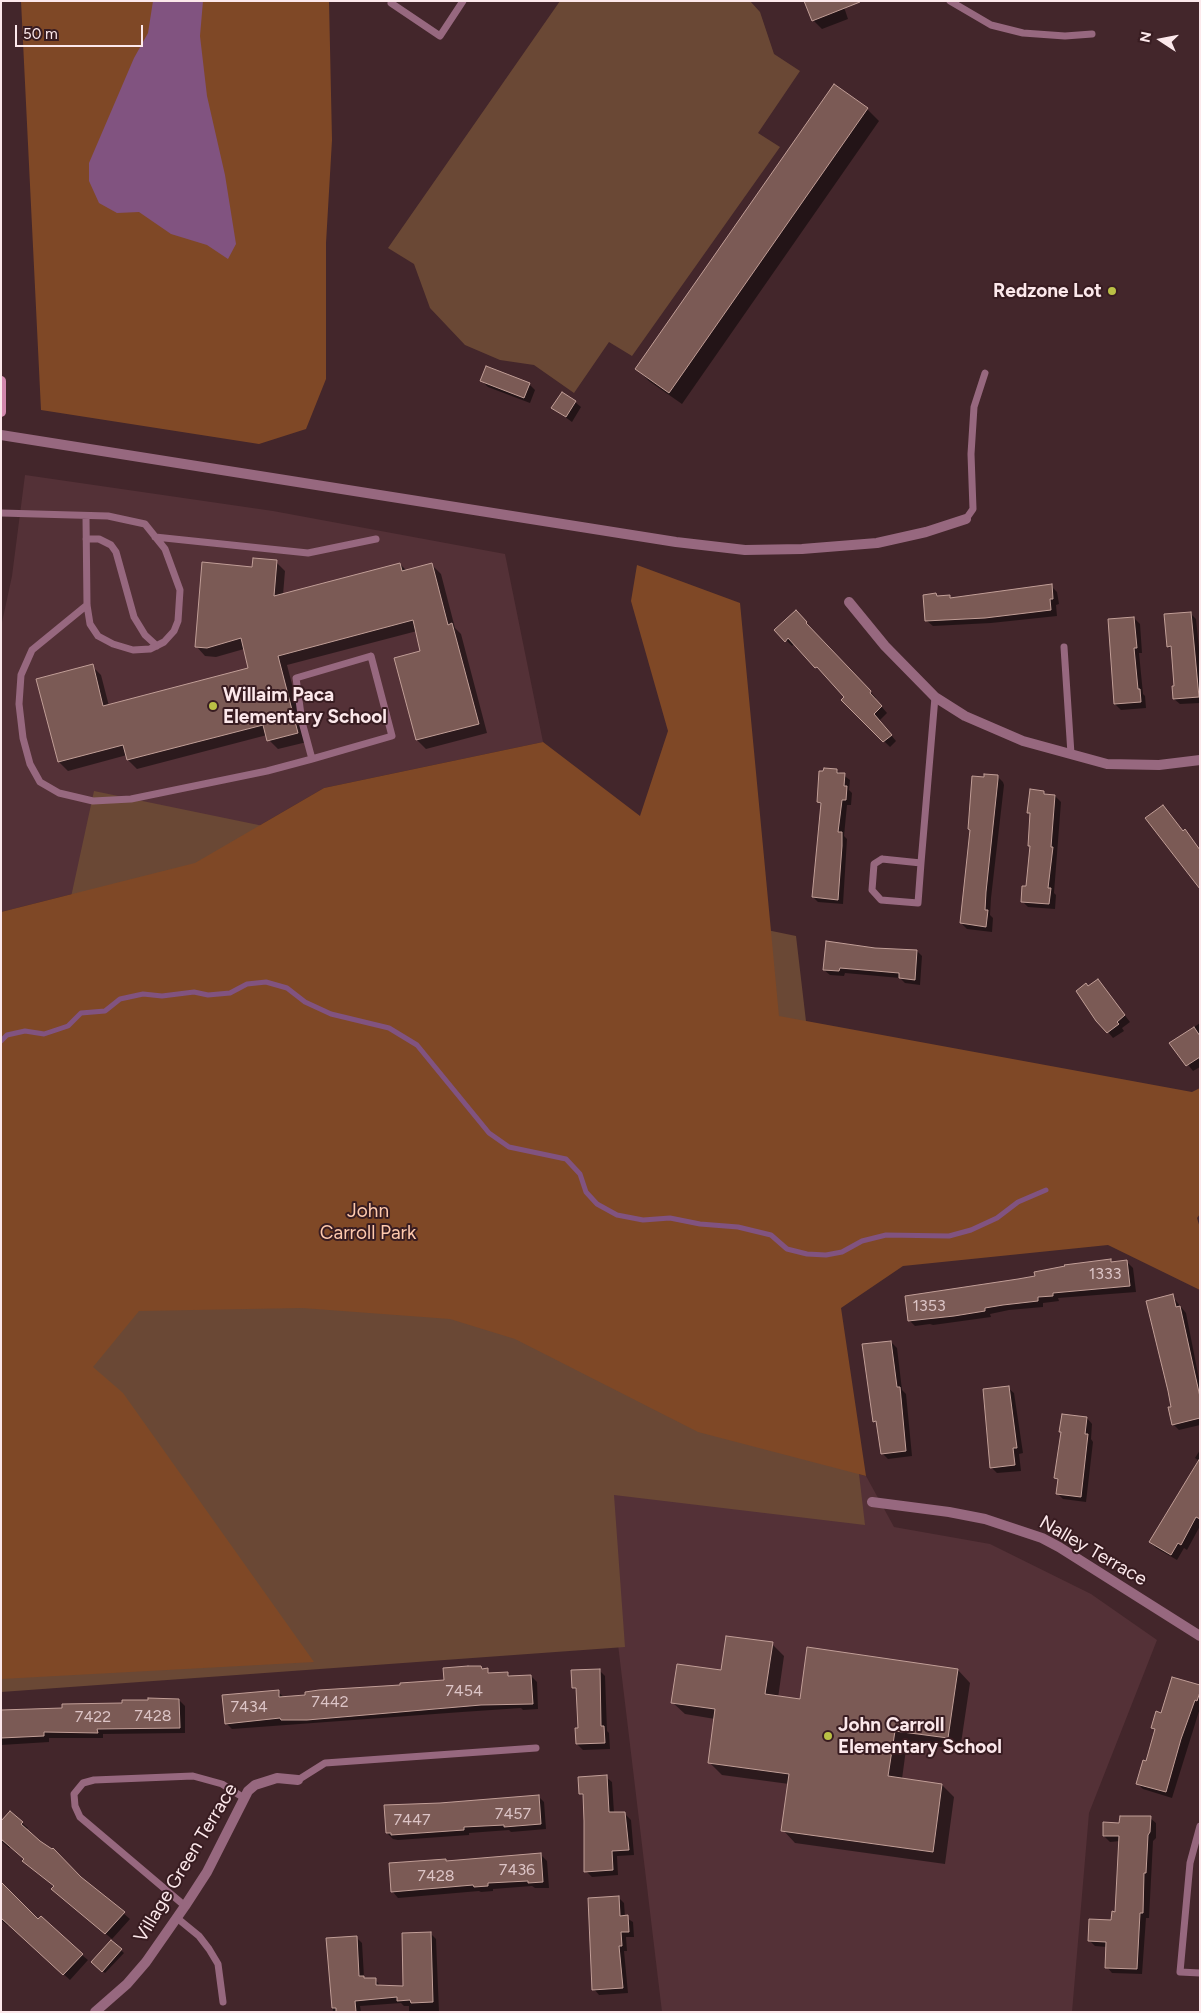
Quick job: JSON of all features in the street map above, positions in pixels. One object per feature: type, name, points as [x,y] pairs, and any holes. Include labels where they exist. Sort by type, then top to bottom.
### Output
[{"type":"main road","points":[[1,381],[1,412]]},
{"type":"street","points":[[1,435],[570,526],[745,550],[802,549],[877,543],[926,532],[966,519]]},
{"type":"street","points":[[849,602],[885,646],[935,697],[966,716],[1023,741],[1108,764],[1160,765],[1200,760]]},
{"type":"street","name":"Nalley Terrace","points":[[872,1502],[949,1512],[985,1519],[1034,1535],[1060,1547],[1200,1636]]},
{"type":"street","name":"Village Green Terrace","points":[[95,2012],[126,1984],[146,1962],[177,1918],[206,1872],[244,1798],[256,1786],[266,1781],[277,1778],[298,1780]]},
{"type":"lane","points":[[392,1],[391,3],[440,36],[463,1]]},
{"type":"lane","points":[[950,1],[991,25],[1023,33],[1065,36],[1092,34]]},
{"type":"lane","points":[[966,519],[973,509],[972,454],[974,407],[984,374]]},
{"type":"lane","points":[[1,513],[86,517],[108,516],[145,524],[165,549],[180,590],[178,621],[174,631],[164,642],[150,649],[133,650],[112,644],[98,636],[90,624],[87,605],[86,517]]},
{"type":"lane","points":[[155,537],[308,553],[376,538]]},
{"type":"lane","points":[[86,539],[99,539],[111,545],[116,552],[134,617],[145,635],[157,646]]},
{"type":"lane","points":[[87,605],[32,650],[21,675],[19,704],[23,738],[30,764],[40,782],[59,794],[93,800],[131,799],[267,771],[312,759],[392,736],[371,656],[296,678],[302,722],[312,759]]},
{"type":"lane","points":[[1064,647],[1071,754]]},
{"type":"lane","points":[[921,863],[882,859],[874,864],[872,890],[881,900],[918,903],[935,697]]},
{"type":"lane","points":[[298,1780],[325,1763],[536,1748]]},
{"type":"lane","points":[[185,1906],[80,1816],[75,1806],[74,1794],[83,1783],[94,1780],[193,1776],[222,1784],[244,1798]]},
{"type":"lane","points":[[1200,1826],[1190,1863],[1180,1972],[1200,1973]]},
{"type":"lane","points":[[177,1918],[199,1936],[209,1948],[218,1964],[224,2002]]},
{"type":"shaded area","points":[[153,1],[203,1],[200,36],[207,96],[225,175],[236,244],[228,259],[207,245],[171,234],[139,212],[117,213],[99,203],[89,181],[89,163],[134,58],[148,33]]},
{"type":"shaded area","points":[[25,475],[273,511],[505,554],[543,742],[324,788],[195,863],[1,912],[1,627],[12,576]]},
{"type":"shaded area","points":[[515,1339],[698,1432],[866,1476],[894,1527],[990,1544],[1091,1594],[1157,1640],[1089,1813],[1072,2012],[662,2012],[617,1636]]},
{"type":"green space","points":[[21,1],[329,1],[332,140],[326,243],[326,379],[306,429],[259,444],[41,410]]},
{"type":"green space","points":[[560,1],[750,1],[760,12],[774,54],[800,71],[758,133],[780,147],[632,356],[609,342],[574,393],[534,365],[500,360],[465,345],[430,308],[414,264],[388,248]]},
{"type":"green space","name":"John Carroll Park","points":[[637,565],[740,603],[779,1016],[1192,1092],[1200,1088],[1200,1214],[1197,1218],[1200,1228],[1200,1290],[1108,1245],[903,1266],[841,1308],[866,1476],[698,1432],[515,1339],[450,1319],[302,1308],[139,1311],[93,1367],[123,1393],[314,1662],[1,1679],[1,912],[195,863],[324,788],[543,742],[640,816],[668,731],[631,601]]},
{"type":"green space","name":"John Carroll Park","points":[[94,791],[796,936],[865,1525],[614,1495],[625,1647],[1,1692],[1,924],[63,934]]},
{"type":"building","points":[[804,1],[860,1],[860,2],[812,21]]},
{"type":"building","points":[[834,84],[868,108],[669,393],[635,369]]},
{"type":"building","points":[[486,366],[530,383],[524,398],[480,381]]},
{"type":"building","points":[[562,392],[576,401],[566,417],[551,408]]},
{"type":"building","points":[[253,558],[277,560],[274,596],[400,563],[402,571],[432,563],[448,625],[452,623],[479,724],[416,740],[394,658],[420,651],[413,620],[278,656],[298,733],[267,741],[263,725],[127,760],[123,745],[58,762],[36,679],[93,664],[103,706],[248,668],[241,638],[207,648],[195,647],[202,562],[252,567]]},
{"type":"building","points":[[1052,584],[1053,599],[1050,599],[1051,610],[985,618],[925,621],[923,595],[936,593],[937,596],[950,595],[950,598]]},
{"type":"building","points":[[796,610],[871,691],[870,693],[882,706],[874,714],[892,735],[883,742],[841,700],[844,697],[817,667],[815,668],[788,638],[785,642],[774,630]]},
{"type":"building","points":[[1191,612],[1199,697],[1173,699],[1171,646],[1167,647],[1164,614]]},
{"type":"building","points":[[1134,617],[1137,648],[1134,648],[1141,702],[1114,704],[1108,619]]},
{"type":"building","points":[[824,768],[837,769],[837,773],[845,773],[844,786],[847,786],[846,800],[842,800],[838,832],[842,832],[842,846],[838,900],[812,897],[821,803],[817,802],[819,771],[823,771]]},
{"type":"building","points":[[984,774],[998,775],[986,892],[985,910],[988,910],[986,927],[960,923],[970,830],[968,829],[972,776],[984,777]]},
{"type":"building","points":[[1030,789],[1044,791],[1044,794],[1055,795],[1051,847],[1053,847],[1048,888],[1051,888],[1049,904],[1021,902],[1022,886],[1026,886],[1030,846],[1028,846],[1030,813],[1027,813]]},
{"type":"building","points":[[1163,805],[1183,831],[1185,829],[1200,850],[1200,889],[1145,818]]},
{"type":"building","points":[[826,941],[875,948],[917,950],[915,980],[899,978],[899,973],[840,968],[839,971],[823,970]]},
{"type":"building","points":[[1098,979],[1125,1015],[1117,1022],[1119,1024],[1107,1033],[1096,1021],[1076,991],[1086,983],[1088,986]]},
{"type":"building","points":[[1194,1027],[1200,1036],[1200,1057],[1186,1066],[1169,1043]]},
{"type":"building","points":[[1111,1259],[1111,1262],[1127,1260],[1130,1286],[1053,1293],[1053,1296],[1038,1297],[1038,1301],[985,1308],[985,1311],[954,1316],[908,1321],[905,1296],[1035,1276],[1034,1272],[1064,1265]]},
{"type":"building","points":[[1173,1294],[1176,1307],[1180,1306],[1200,1397],[1200,1418],[1172,1425],[1168,1407],[1171,1407],[1168,1391],[1146,1301]]},
{"type":"building","points":[[891,1341],[897,1387],[900,1387],[906,1451],[881,1454],[876,1421],[873,1422],[862,1344]]},
{"type":"building","points":[[1009,1386],[1017,1448],[1013,1448],[1015,1465],[990,1468],[983,1389]]},
{"type":"building","points":[[1062,1414],[1087,1417],[1085,1434],[1088,1434],[1081,1497],[1056,1494],[1058,1479],[1054,1478]]},
{"type":"building","points":[[1200,1458],[1200,1519],[1196,1517],[1181,1545],[1178,1543],[1171,1555],[1149,1542]]},
{"type":"building","points":[[726,1636],[773,1642],[765,1694],[800,1699],[807,1647],[958,1669],[948,1738],[895,1731],[888,1776],[942,1784],[933,1852],[781,1831],[789,1774],[708,1763],[715,1709],[671,1703],[677,1664],[721,1670]]},
{"type":"building","points":[[481,1666],[482,1669],[488,1668],[488,1673],[508,1672],[508,1676],[531,1675],[533,1704],[481,1705],[307,1720],[281,1720],[280,1718],[225,1724],[222,1695],[279,1690],[279,1697],[305,1695],[305,1692],[319,1690],[444,1680],[443,1668]]},
{"type":"building","points":[[600,1669],[601,1726],[604,1726],[605,1743],[576,1744],[575,1728],[578,1728],[576,1688],[572,1688],[571,1670]]},
{"type":"building","points":[[1172,1677],[1200,1685],[1200,1692],[1197,1701],[1195,1700],[1181,1739],[1166,1792],[1136,1784],[1143,1760],[1146,1761],[1155,1729],[1151,1728],[1156,1711],[1161,1713]]},
{"type":"building","points":[[148,1698],[179,1699],[180,1728],[97,1729],[98,1733],[44,1732],[44,1736],[1,1738],[1,1710],[62,1708],[62,1704],[122,1703],[122,1700],[148,1700]]},
{"type":"building","points":[[607,1775],[609,1812],[625,1812],[629,1850],[612,1851],[613,1870],[584,1872],[583,1794],[579,1794],[578,1777]]},
{"type":"building","points":[[539,1795],[541,1824],[504,1827],[504,1825],[464,1827],[464,1830],[391,1835],[391,1833],[386,1833],[384,1805],[440,1803]]},
{"type":"building","points":[[10,1811],[40,1841],[53,1848],[81,1877],[125,1912],[105,1934],[51,1889],[54,1886],[22,1861],[24,1859],[1,1839],[1,1821]]},
{"type":"building","points":[[1120,1816],[1151,1816],[1146,1873],[1144,1873],[1143,1913],[1140,1913],[1137,1969],[1105,1968],[1106,1942],[1088,1941],[1089,1919],[1111,1920],[1112,1911],[1115,1912],[1119,1836],[1103,1836],[1103,1822],[1119,1823]]},
{"type":"building","points":[[541,1853],[543,1882],[488,1883],[488,1886],[474,1887],[473,1885],[391,1892],[389,1863],[446,1859],[446,1861]]},
{"type":"building","points":[[1,1882],[38,1919],[41,1916],[83,1954],[63,1975],[1,1918]]},
{"type":"building","points":[[619,1896],[620,1916],[628,1915],[629,1932],[621,1932],[622,1946],[619,1946],[623,1988],[592,1990],[588,1898]]},
{"type":"building","points":[[431,1932],[433,2002],[411,2003],[410,2000],[397,2001],[397,1997],[355,2001],[356,2012],[336,2012],[336,2008],[332,2008],[326,1938],[357,1936],[359,1976],[376,1978],[376,1985],[403,1986],[402,1933]]},
{"type":"building","points":[[111,1940],[122,1949],[102,1972],[91,1962]]},
{"type":"waterway","points":[[1,1041],[7,1035],[25,1031],[44,1034],[68,1026],[81,1013],[105,1011],[120,999],[143,994],[162,996],[194,992],[208,995],[230,993],[247,984],[266,982],[287,988],[305,1002],[331,1014],[389,1028],[417,1045],[489,1133],[509,1147],[566,1159],[580,1174],[586,1192],[597,1204],[617,1215],[643,1220],[670,1218],[700,1224],[738,1227],[771,1235],[787,1249],[807,1254],[826,1255],[842,1252],[862,1241],[886,1235],[949,1236],[971,1230],[997,1218],[1018,1202],[1046,1190]]},
{"type":"place","name":"Redzone Lot","points":[[1112,291]]},
{"type":"place","name":"Willaim Paca Elementary School","points":[[213,706]]},
{"type":"place","name":"John Carroll Elementary School","points":[[828,1736]]}]
